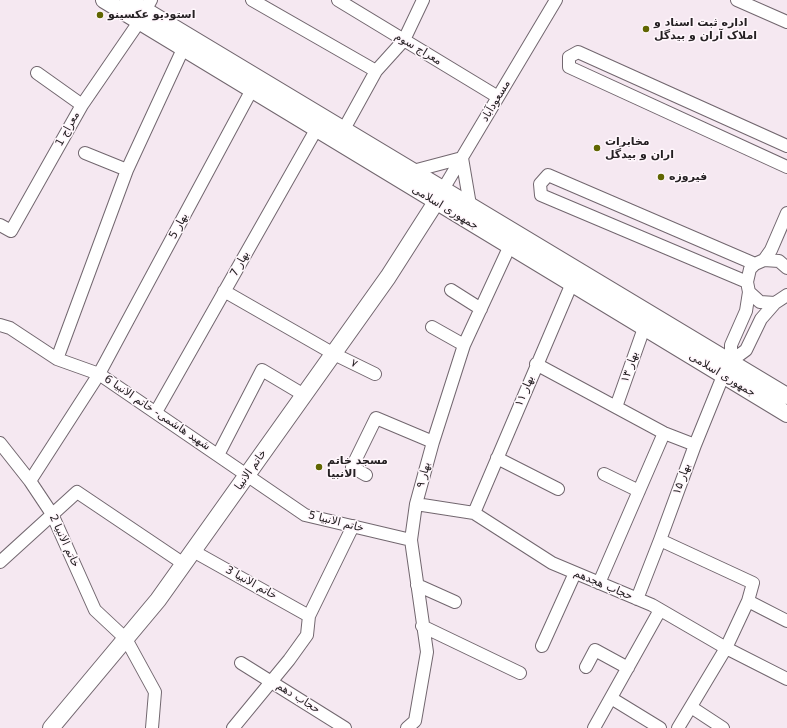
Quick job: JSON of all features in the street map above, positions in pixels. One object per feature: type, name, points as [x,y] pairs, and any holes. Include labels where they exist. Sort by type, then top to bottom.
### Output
[{"type":"street","name":"جمهوری اسلامی","points":[[104,0],[145,11],[183,49],[255,84]]},
{"type":"street","name":"جمهوری اسلامی","points":[[128,0],[255,84],[512,240],[574,277],[731,361],[787,396]]},
{"type":"street","points":[[252,0],[376,71]]},
{"type":"street","name":"معراج سوم","points":[[338,0],[498,97]]},
{"type":"street","points":[[344,129],[376,71],[404,40],[423,0]]},
{"type":"street","name":"مسعودآباد","points":[[439,195],[556,0]]},
{"type":"street","points":[[737,0],[787,22]]},
{"type":"street","name":"معراج 1","points":[[0,225],[11,230],[82,105],[145,11]]},
{"type":"street","points":[[57,359],[127,170],[183,49]]},
{"type":"street","points":[[787,146],[578,52],[570,57],[569,67],[787,167]]},
{"type":"street","points":[[37,73],[82,105]]},
{"type":"street","name":"بهار 5","points":[[30,481],[99,374],[255,84]]},
{"type":"street","name":"جمهوری اسلامی","points":[[320,123],[344,129],[413,171],[439,195],[470,205],[512,240]]},
{"type":"street","name":"بهار 7","points":[[156,412],[320,123]]},
{"type":"street","points":[[85,152],[127,170]]},
{"type":"street","points":[[413,171],[462,158],[470,205]]},
{"type":"street","points":[[783,299],[760,302],[748,287],[541,195],[540,184],[548,175],[759,262],[779,261],[787,268]]},
{"type":"street","name":"خاتم الانبیا","points":[[51,728],[158,600],[388,277],[439,195]]},
{"type":"street","points":[[731,361],[731,345],[746,312],[750,269],[771,250],[787,213]]},
{"type":"street","name":"بهار ۹","points":[[407,728],[414,721],[427,652],[422,626],[411,540],[416,504],[433,442],[464,345],[512,240]]},
{"type":"street","name":"جمهوری اسلامی","points":[[574,277],[644,328],[787,414]]},
{"type":"street","name":"بهار ۱۱","points":[[474,512],[574,277]]},
{"type":"street","points":[[451,290],[481,309]]},
{"type":"street","name":"۷","points":[[224,291],[334,354],[376,374]]},
{"type":"street","points":[[731,361],[746,350],[761,319],[783,299]]},
{"type":"street","name":"شهید هاشمی- خاتم الانبیا 6","points":[[0,325],[10,328],[57,359],[99,374],[247,475]]},
{"type":"street","points":[[432,327],[464,345]]},
{"type":"street","name":"بهار ۱۳","points":[[616,407],[644,328]]},
{"type":"street","name":"بهار ۱۵","points":[[637,599],[695,445],[723,376],[731,361]]},
{"type":"street","points":[[536,364],[664,433],[695,445]]},
{"type":"street","points":[[218,455],[262,370],[304,395]]},
{"type":"street","points":[[366,475],[352,467],[376,418],[433,442]]},
{"type":"street","points":[[599,583],[664,433]]},
{"type":"street","name":"خاتم الانبیا 2","points":[[0,443],[30,481],[52,514],[95,610],[126,639],[155,692],[152,728]]},
{"type":"street","points":[[497,458],[558,489]]},
{"type":"street","points":[[604,474],[639,491]]},
{"type":"street","name":"خاتم الانبیا 5","points":[[247,475],[305,515],[411,540]]},
{"type":"street","points":[[0,562],[77,492],[184,564]]},
{"type":"street","name":"حجاب هجدهم","points":[[416,504],[474,512],[552,563],[660,610],[726,648],[787,679]]},
{"type":"street","points":[[233,728],[272,682],[306,635],[309,616],[353,526]]},
{"type":"street","points":[[660,540],[753,583],[748,601],[726,648],[678,728]]},
{"type":"street","name":"خاتم الانبیا 3","points":[[193,551],[309,616]]},
{"type":"street","points":[[542,646],[575,573]]},
{"type":"street","points":[[417,585],[455,602]]},
{"type":"street","points":[[748,601],[787,621]]},
{"type":"street","points":[[594,728],[660,610]]},
{"type":"street","points":[[422,626],[520,673]]},
{"type":"street","points":[[586,667],[595,650],[628,668]]},
{"type":"street","name":"حجاب دهم","points":[[241,663],[345,728]]},
{"type":"street","points":[[611,698],[660,728]]},
{"type":"street","points":[[691,707],[723,728]]},
{"type":"place","name":"استودیو عکسینو","points":[[100,15]]},
{"type":"place","name":"اداره ثبت اسناد و املاک آران و بیدگل","points":[[646,29]]},
{"type":"place","name":"مخابرات اران و بیدگل","points":[[597,148]]},
{"type":"place","name":"فیروزه","points":[[661,177]]},
{"type":"place","name":"مسجد خاتم الانبیا","points":[[319,467]]}]
